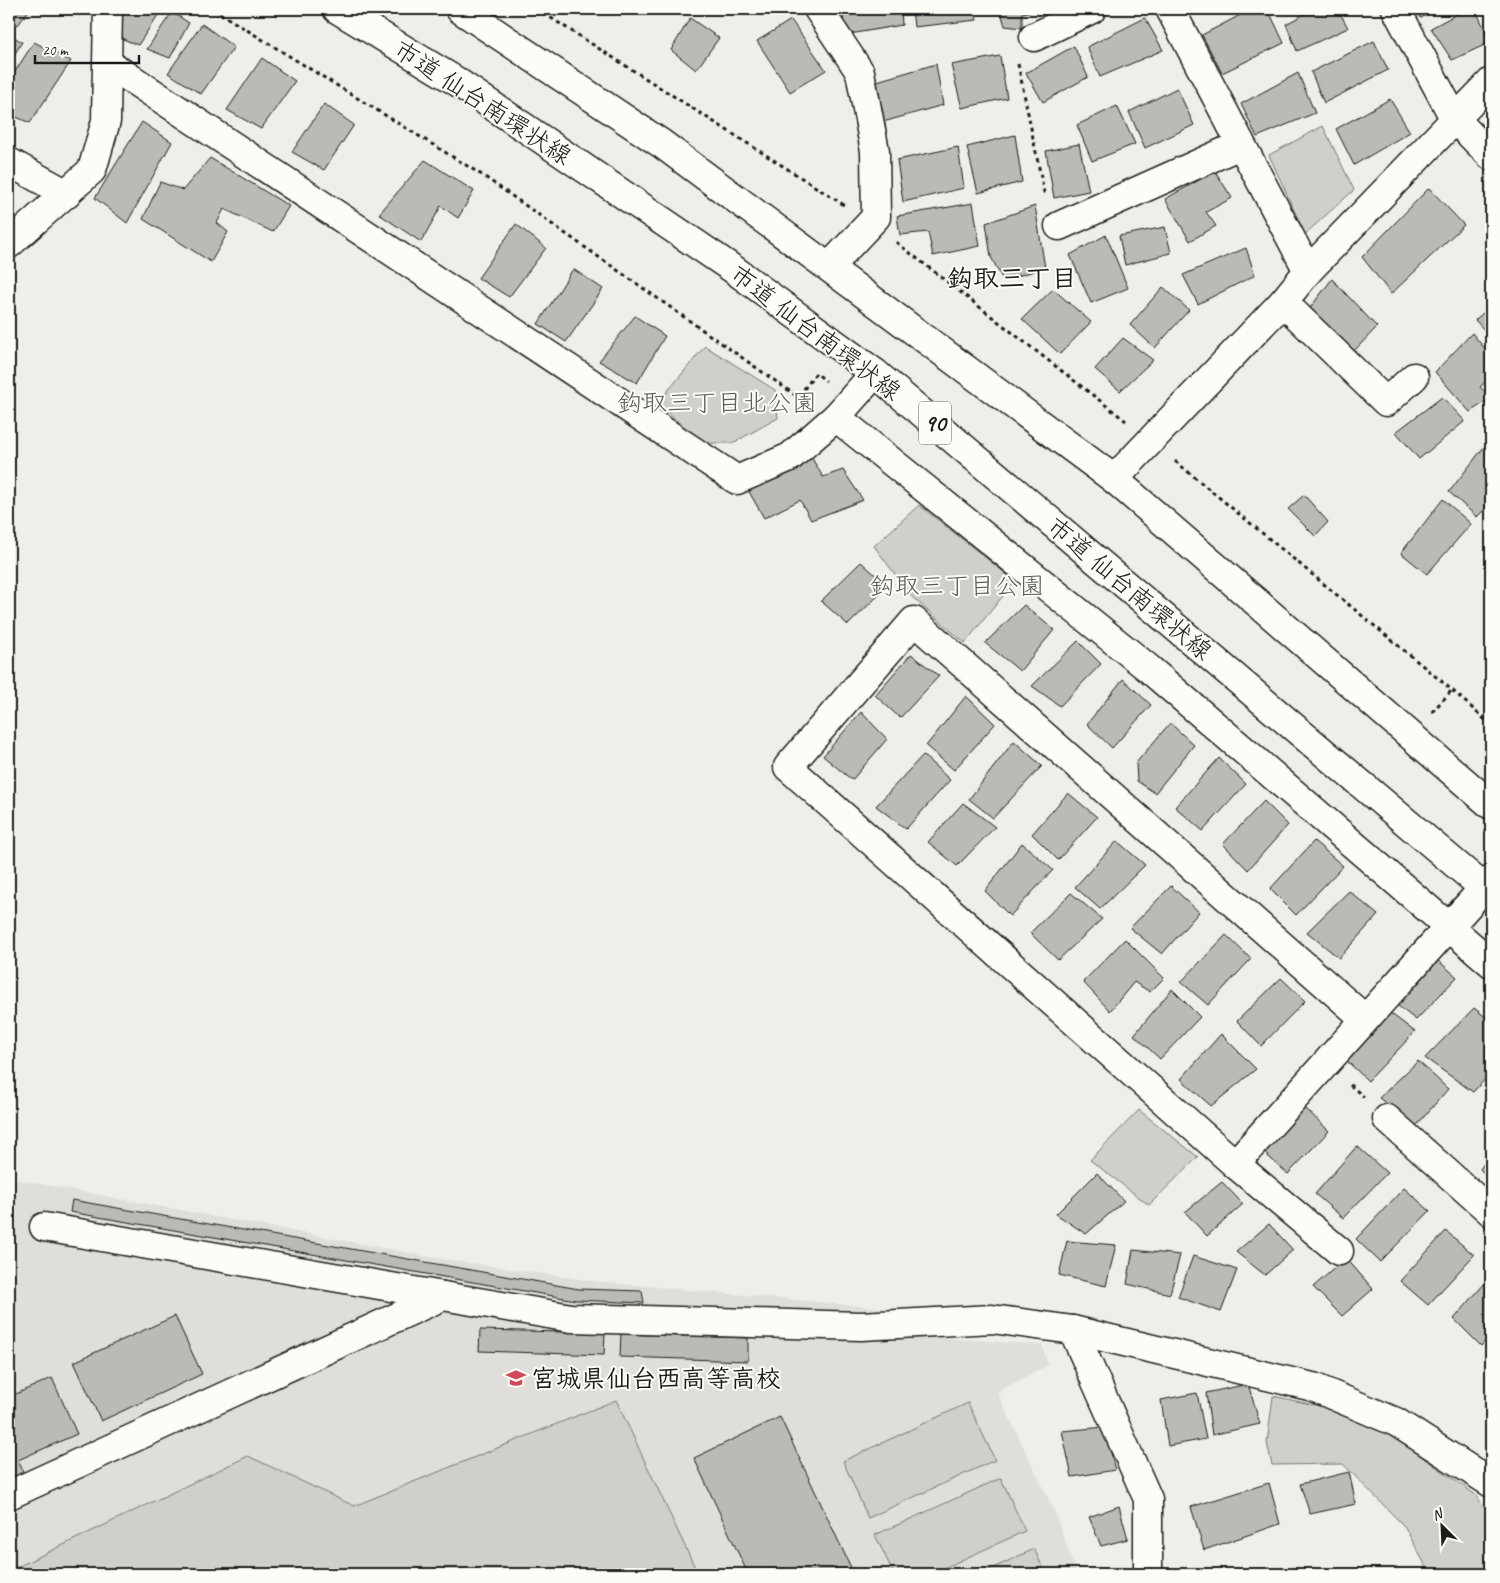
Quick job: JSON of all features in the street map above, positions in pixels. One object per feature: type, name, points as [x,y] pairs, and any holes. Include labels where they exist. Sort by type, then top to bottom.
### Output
[{"type":"street","points":[[9,244],[92,170],[106,121],[109,64],[108,9]]},
{"type":"street","name":"市道 仙台南環状線","points":[[336,9],[456,81],[733,269],[875,373],[1489,887]]},
{"type":"street","name":"90","points":[[460,9],[662,144],[1114,479],[1491,805]]},
{"type":"street","points":[[818,9],[860,72],[875,151],[876,217],[829,267]]},
{"type":"street","points":[[1034,37],[1092,9]]},
{"type":"street","points":[[1170,9],[1308,271]]},
{"type":"street","points":[[1396,9],[1454,118],[1491,156]]},
{"type":"street","points":[[109,64],[737,480],[790,457],[836,417],[875,373]]},
{"type":"street","points":[[1114,479],[1283,302],[1308,271],[1454,118],[1491,82]]},
{"type":"street","points":[[1059,226],[1240,145]]},
{"type":"street","points":[[9,162],[67,194]]},
{"type":"street","points":[[1283,302],[1386,402],[1414,377]]},
{"type":"street","points":[[836,417],[1148,668],[1491,963]]},
{"type":"street","points":[[1338,1251],[1236,1164],[788,767],[914,621],[1365,1019]]},
{"type":"street","points":[[1236,1164],[1448,926],[1489,887]]},
{"type":"street","points":[[1387,1120],[1491,1212]]},
{"type":"street","points":[[44,1226],[572,1318],[861,1326],[992,1319],[1073,1330],[1313,1387],[1396,1422],[1491,1482]]},
{"type":"street","points":[[9,1495],[443,1296]]},
{"type":"street","points":[[1073,1330],[1148,1499],[1148,1574]]},
{"type":"path","points":[[213,9],[482,175],[798,397],[816,373]]},
{"type":"path","points":[[537,9],[871,222],[1151,440],[1452,690],[1491,725]]},
{"type":"path","points":[[1034,37],[1017,57],[1042,191],[1059,226]]},
{"type":"path","points":[[1326,1062],[1387,1120]]},
{"type":"shaded area","name":"宮城県仙台西高等高校","points":[[9,1178],[436,1258],[592,1281],[893,1309],[894,1334],[1042,1345],[1048,1365],[997,1392],[1053,1508],[1077,1574],[9,1574]]},
{"type":"green space","points":[[1323,126],[1354,190],[1305,234],[1269,155]]},
{"type":"green space","name":"鈎取三丁目北公園","points":[[705,346],[775,390],[778,418],[733,443],[703,443],[657,404]]},
{"type":"green space","name":"鈎取三丁目公園","points":[[919,505],[1015,581],[965,643],[912,597],[874,546]]},
{"type":"green space","points":[[1139,1110],[1198,1157],[1149,1205],[1090,1160]]},
{"type":"green space","points":[[1273,1396],[1324,1407],[1373,1422],[1476,1495],[1491,1518],[1491,1574],[1430,1574],[1405,1527],[1343,1464],[1272,1465],[1267,1443]]},
{"type":"green space","points":[[616,1400],[698,1574],[9,1574],[9,1571],[248,1456],[354,1506]]},
{"type":"green space","points":[[968,1403],[995,1460],[868,1518],[843,1461]]},
{"type":"green space","points":[[1001,1478],[1025,1531],[931,1574],[894,1574],[875,1535]]},
{"type":"green space","points":[[1034,1549],[1046,1574],[980,1574]]},
{"type":"building","points":[[9,9],[30,9],[18,25],[9,20]]},
{"type":"building","points":[[125,9],[162,9],[138,45],[123,39],[120,18]]},
{"type":"building","points":[[843,9],[901,9],[902,25],[844,35]]},
{"type":"building","points":[[912,9],[975,9],[977,20],[914,27]]},
{"type":"building","points":[[1000,9],[1046,9],[1022,13],[1022,28],[1005,26]]},
{"type":"building","points":[[1252,9],[1268,9],[1284,43],[1222,73],[1202,35]]},
{"type":"building","points":[[1314,9],[1338,9],[1348,28],[1297,51],[1286,24]]},
{"type":"building","points":[[1416,9],[1438,9],[1421,18]]},
{"type":"building","points":[[1466,9],[1475,9],[1491,42],[1452,60],[1431,28]]},
{"type":"building","points":[[172,12],[189,23],[170,58],[147,49]]},
{"type":"building","points":[[690,18],[719,38],[696,70],[671,50]]},
{"type":"building","points":[[1145,18],[1163,50],[1100,77],[1087,47]]},
{"type":"building","points":[[791,20],[826,70],[790,92],[757,41]]},
{"type":"building","points":[[202,24],[234,47],[201,94],[168,73]]},
{"type":"building","points":[[9,34],[22,42],[11,60],[9,59]]},
{"type":"building","points":[[1374,41],[1388,70],[1324,103],[1311,72]]},
{"type":"building","points":[[34,42],[71,61],[30,123],[9,114],[9,81]]},
{"type":"building","points":[[1074,46],[1088,77],[1043,102],[1026,73]]},
{"type":"building","points":[[1000,56],[1007,98],[962,108],[951,65]]},
{"type":"building","points":[[262,58],[295,81],[261,129],[227,110]]},
{"type":"building","points":[[936,64],[943,105],[883,122],[877,81]]},
{"type":"building","points":[[1298,73],[1315,113],[1257,137],[1241,104]]},
{"type":"building","points":[[1177,88],[1194,125],[1145,148],[1129,112]]},
{"type":"building","points":[[1390,99],[1410,132],[1354,165],[1336,129]]},
{"type":"building","points":[[324,104],[354,125],[324,170],[292,152]]},
{"type":"building","points":[[1117,106],[1135,144],[1092,161],[1077,125]]},
{"type":"building","points":[[142,122],[172,142],[127,223],[95,198]]},
{"type":"building","points":[[1015,135],[1022,182],[978,193],[967,147]]},
{"type":"building","points":[[1079,144],[1089,191],[1054,198],[1046,151]]},
{"type":"building","points":[[958,147],[964,188],[903,202],[897,160]]},
{"type":"building","points":[[210,158],[289,206],[273,232],[224,209],[217,223],[228,232],[211,262],[143,219],[160,182],[183,190]]},
{"type":"building","points":[[425,160],[474,191],[458,218],[441,206],[421,242],[379,214]]},
{"type":"building","points":[[1215,171],[1232,198],[1206,212],[1216,226],[1190,241],[1165,199]]},
{"type":"building","points":[[1429,188],[1464,225],[1391,294],[1362,257]]},
{"type":"building","points":[[973,203],[980,246],[933,256],[928,232],[900,235],[897,216]]},
{"type":"building","points":[[1035,206],[1045,268],[1003,280],[991,257],[986,223]]},
{"type":"building","points":[[516,224],[546,248],[509,297],[478,278]]},
{"type":"building","points":[[1165,227],[1171,253],[1125,265],[1119,236]]},
{"type":"building","points":[[1106,235],[1128,288],[1091,303],[1070,255]]},
{"type":"building","points":[[1246,248],[1255,275],[1198,304],[1183,275]]},
{"type":"building","points":[[573,269],[603,289],[566,342],[538,324]]},
{"type":"building","points":[[1332,279],[1377,327],[1352,353],[1310,308]]},
{"type":"building","points":[[1163,287],[1189,310],[1155,348],[1130,325]]},
{"type":"building","points":[[1053,289],[1091,322],[1060,354],[1022,319]]},
{"type":"building","points":[[1491,306],[1491,337],[1475,320]]},
{"type":"building","points":[[635,316],[665,336],[637,383],[599,361]]},
{"type":"building","points":[[1472,333],[1491,356],[1491,377],[1480,387],[1491,398],[1470,412],[1435,372]]},
{"type":"building","points":[[1123,338],[1153,360],[1120,391],[1095,369]]},
{"type":"building","points":[[1442,397],[1465,421],[1419,459],[1396,432]]},
{"type":"building","points":[[1484,447],[1491,454],[1491,503],[1477,517],[1449,492]]},
{"type":"building","points":[[810,455],[823,477],[843,470],[863,500],[811,520],[800,500],[764,518],[748,490]]},
{"type":"building","points":[[1304,495],[1328,522],[1315,536],[1288,509]]},
{"type":"building","points":[[1443,499],[1471,524],[1427,574],[1401,553]]},
{"type":"building","points":[[861,562],[888,586],[848,625],[821,601]]},
{"type":"building","points":[[1024,605],[1054,630],[1020,671],[985,643]]},
{"type":"building","points":[[1078,641],[1101,664],[1060,706],[1032,686]]},
{"type":"building","points":[[911,654],[939,676],[900,718],[875,695]]},
{"type":"building","points":[[1123,679],[1151,705],[1112,748],[1087,724]]},
{"type":"building","points":[[966,696],[995,724],[954,770],[926,746]]},
{"type":"building","points":[[861,712],[887,739],[852,780],[823,756]]},
{"type":"building","points":[[1170,723],[1194,745],[1155,793],[1137,781],[1136,763]]},
{"type":"building","points":[[1014,741],[1042,766],[993,818],[969,799]]},
{"type":"building","points":[[923,755],[950,780],[906,829],[876,806]]},
{"type":"building","points":[[1219,758],[1246,784],[1203,831],[1175,807]]},
{"type":"building","points":[[1068,793],[1097,817],[1058,860],[1032,834]]},
{"type":"building","points":[[1264,801],[1288,825],[1248,870],[1223,844]]},
{"type":"building","points":[[963,803],[995,827],[957,866],[928,842]]},
{"type":"building","points":[[1117,841],[1145,865],[1100,909],[1075,887]]},
{"type":"building","points":[[1314,841],[1343,866],[1296,915],[1270,889]]},
{"type":"building","points":[[1022,843],[1053,870],[1010,916],[985,891]]},
{"type":"building","points":[[1171,886],[1199,912],[1162,954],[1130,928]]},
{"type":"building","points":[[1349,891],[1378,915],[1339,958],[1307,932]]},
{"type":"building","points":[[1071,893],[1102,919],[1058,960],[1030,933]]},
{"type":"building","points":[[1226,935],[1251,959],[1208,1005],[1181,982]]},
{"type":"building","points":[[1125,939],[1164,978],[1150,992],[1134,982],[1110,1011],[1083,982]]},
{"type":"building","points":[[1433,956],[1457,977],[1416,1020],[1393,1002]]},
{"type":"building","points":[[1281,978],[1305,1001],[1261,1046],[1237,1021]]},
{"type":"building","points":[[1172,989],[1200,1017],[1160,1059],[1134,1035]]},
{"type":"building","points":[[1474,1008],[1491,1021],[1491,1038],[1487,1043],[1491,1047],[1491,1073],[1473,1092],[1425,1058]]},
{"type":"building","points":[[1389,1012],[1415,1032],[1368,1081],[1346,1060]]},
{"type":"building","points":[[1221,1034],[1256,1069],[1211,1106],[1181,1079]]},
{"type":"building","points":[[1418,1061],[1448,1089],[1416,1126],[1379,1098]]},
{"type":"building","points":[[1302,1105],[1329,1131],[1288,1174],[1261,1150]]},
{"type":"building","points":[[1357,1146],[1387,1173],[1343,1218],[1315,1194]]},
{"type":"building","points":[[1491,1154],[1491,1181],[1480,1169]]},
{"type":"building","points":[[1097,1173],[1124,1201],[1086,1234],[1056,1214]]},
{"type":"building","points":[[1222,1182],[1243,1204],[1207,1236],[1185,1212]]},
{"type":"building","points":[[1404,1188],[1430,1211],[1380,1262],[1356,1239]]},
{"type":"building","points":[[72,1200],[579,1289],[642,1291],[644,1303],[576,1300],[70,1212]]},
{"type":"building","points":[[1269,1224],[1293,1250],[1265,1275],[1236,1252]]},
{"type":"building","points":[[1446,1231],[1474,1255],[1428,1305],[1400,1281]]},
{"type":"building","points":[[1067,1241],[1116,1245],[1106,1286],[1059,1275]]},
{"type":"building","points":[[1133,1250],[1180,1255],[1170,1294],[1127,1284]]},
{"type":"building","points":[[1193,1256],[1237,1270],[1221,1312],[1178,1297]]},
{"type":"building","points":[[1346,1258],[1373,1289],[1342,1316],[1313,1287]]},
{"type":"building","points":[[1491,1276],[1491,1335],[1481,1346],[1454,1319]]},
{"type":"building","points":[[175,1316],[202,1374],[101,1421],[74,1362]]},
{"type":"building","points":[[480,1330],[605,1333],[604,1355],[479,1351]]},
{"type":"building","points":[[621,1334],[748,1338],[748,1361],[620,1357]]},
{"type":"building","points":[[52,1378],[77,1434],[18,1460],[26,1478],[9,1485],[9,1397]]},
{"type":"building","points":[[1248,1384],[1260,1424],[1212,1435],[1206,1393]]},
{"type":"building","points":[[1197,1393],[1206,1439],[1168,1446],[1161,1400]]},
{"type":"building","points":[[780,1417],[854,1574],[748,1574],[694,1458]]},
{"type":"building","points":[[1105,1427],[1115,1470],[1072,1477],[1062,1431]]},
{"type":"building","points":[[1349,1472],[1356,1504],[1310,1514],[1300,1484]]},
{"type":"building","points":[[1269,1483],[1280,1524],[1204,1550],[1191,1507]]},
{"type":"building","points":[[1119,1506],[1128,1539],[1101,1546],[1089,1517]]},
{"type":"place","name":"宮城県仙台西高等高校","points":[[516,1378]]},
{"type":"district","name":"鈎取三丁目","points":[[1012,278]]}]
